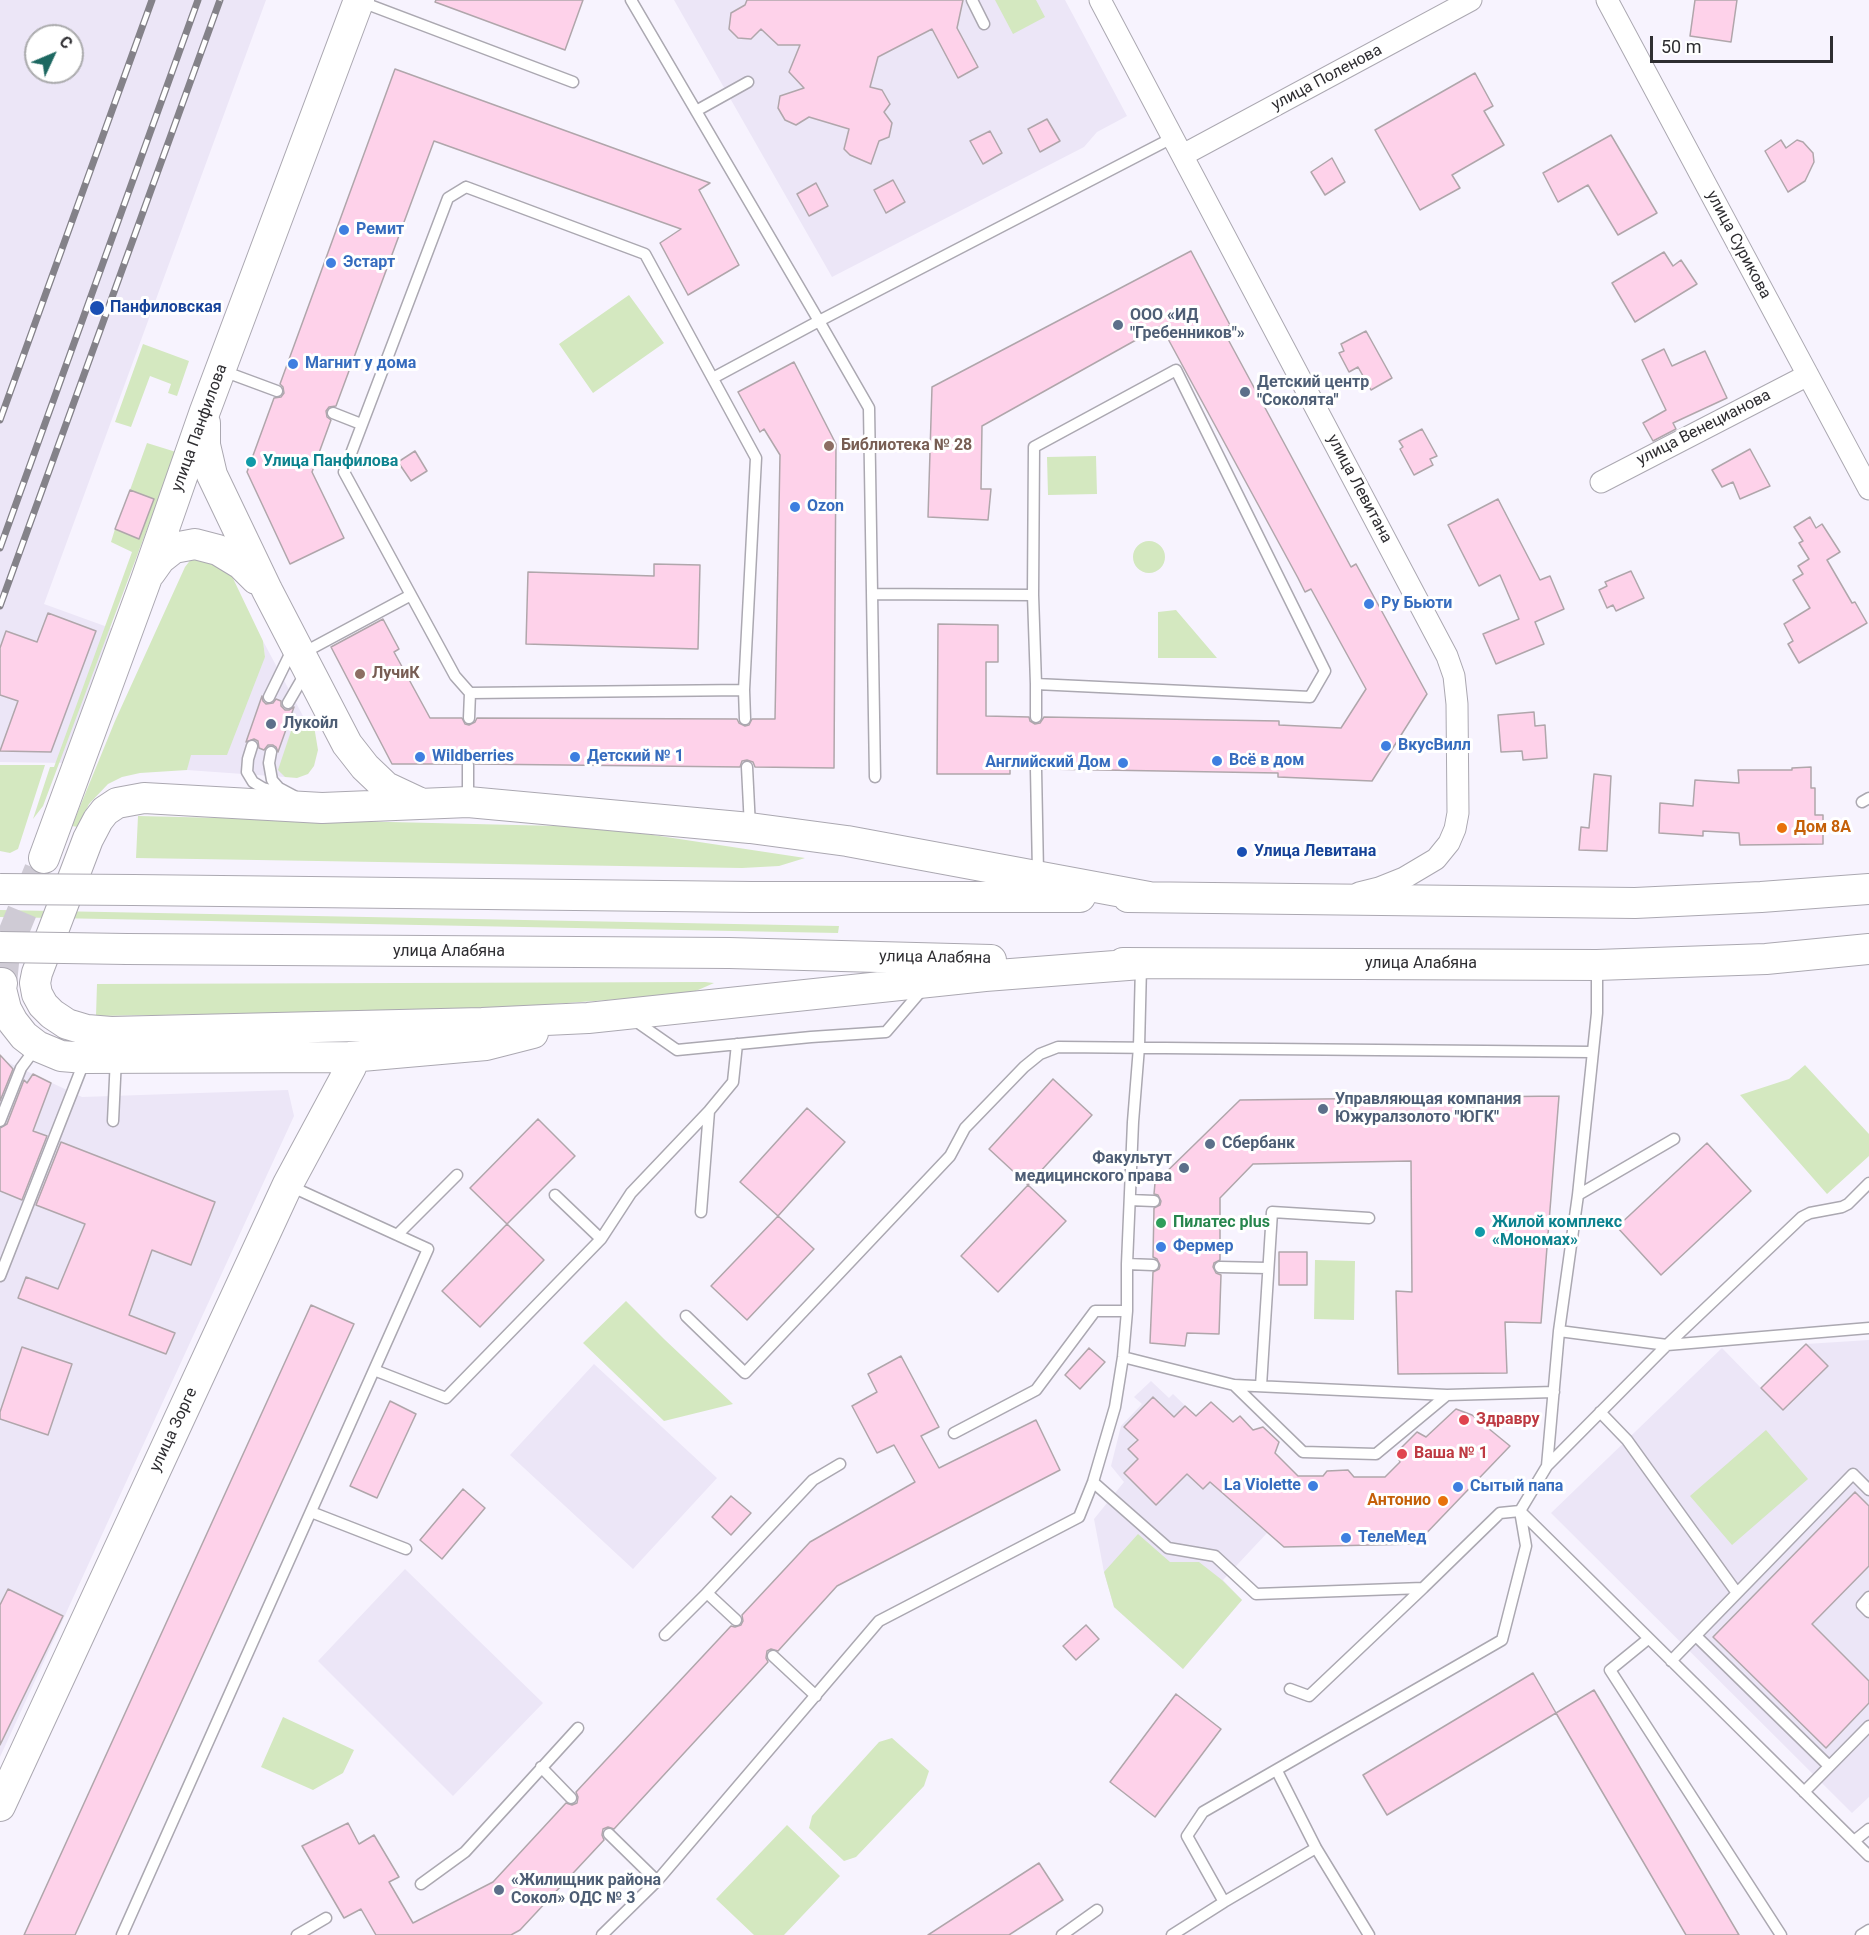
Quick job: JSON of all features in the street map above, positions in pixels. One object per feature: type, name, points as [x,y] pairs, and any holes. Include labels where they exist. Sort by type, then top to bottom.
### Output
[{"type":"main road","name":"улица Панфилова","points":[[44,858],[146,580],[220,369],[359,1]]},
{"type":"main road","points":[[205,411],[205,445],[212,475],[267,590],[347,744],[365,767],[386,787],[418,802]]},
{"type":"main road","points":[[146,580],[160,559],[174,548],[195,544],[218,550],[241,564],[267,590]]},
{"type":"main road","points":[[1141,963],[588,1018],[482,1023],[111,1032],[87,1030],[67,1024],[52,1014],[44,1005],[35,983],[88,839],[105,811],[117,803],[144,798],[322,807],[468,802],[750,828],[847,841],[1149,897]]},
{"type":"main road","points":[[0,889],[752,897],[1149,897],[1635,903],[1869,890]]},
{"type":"main road","name":"улица Алабяна","points":[[0,947],[729,953],[1141,963],[1597,965],[1766,959],[1869,950]]},
{"type":"main road","points":[[2,1002],[24,1036],[37,1046],[61,1056],[85,1058],[350,1057],[486,1045],[588,1018]]},
{"type":"main road","name":"улица Зорге","points":[[0,1806],[288,1184],[351,1067],[350,1057]]},
{"type":"street","name":"улица Левитана","points":[[1100,0],[1447,656],[1454,676],[1458,813],[1449,843],[1436,858],[1404,878],[1379,888],[1326,900]]},
{"type":"street","name":"улица Поленова","points":[[1179,146],[1471,0]]},
{"type":"street","name":"улица Сурикова","points":[[1607,0],[1808,375],[1866,477]]},
{"type":"street","name":"улица Венецианова","points":[[1601,482],[1808,375]]},
{"type":"lane","points":[[631,0],[869,408],[875,777]]},
{"type":"lane","points":[[972,0],[984,24]]},
{"type":"lane","points":[[359,1],[573,82]]},
{"type":"lane","points":[[696,111],[748,82]]},
{"type":"lane","points":[[713,378],[819,321],[1179,146]]},
{"type":"lane","points":[[469,718],[470,693],[454,676],[344,472],[448,198],[466,187],[645,254],[756,458],[744,690],[745,719]]},
{"type":"lane","points":[[220,369],[277,391]]},
{"type":"lane","points":[[1036,684],[1310,697],[1324,671],[1176,370],[1034,447],[1033,595],[1036,717]]},
{"type":"lane","points":[[333,413],[361,424]]},
{"type":"lane","points":[[872,594],[1033,595]]},
{"type":"lane","points":[[269,697],[302,656],[411,595]]},
{"type":"lane","points":[[288,703],[302,656]]},
{"type":"lane","points":[[470,693],[744,690]]},
{"type":"lane","points":[[252,746],[247,772],[253,782],[263,788],[288,794],[322,807]]},
{"type":"lane","points":[[271,752],[268,764],[272,780],[288,794]]},
{"type":"lane","points":[[468,765],[468,802]]},
{"type":"lane","points":[[747,767],[750,828]]},
{"type":"lane","points":[[1036,769],[1038,875]]},
{"type":"lane","points":[[602,1935],[657,1881],[879,1621],[1078,1517],[1093,1482],[1115,1407],[1123,1357],[1139,1047],[1141,963]]},
{"type":"lane","points":[[1547,1466],[1559,1331],[1578,1196],[1597,1013],[1597,965]]},
{"type":"lane","points":[[626,1015],[677,1050],[886,1032],[927,983]]},
{"type":"lane","points":[[374,1370],[446,1398],[601,1239],[632,1193],[733,1082],[737,1044]]},
{"type":"lane","points":[[0,1121],[21,1068],[37,1046]]},
{"type":"lane","points":[[686,1316],[745,1373],[950,1156],[965,1128],[1024,1067],[1040,1054],[1058,1047],[1592,1052]]},
{"type":"lane","points":[[0,1276],[85,1058]]},
{"type":"lane","points":[[112,1122],[116,1058]]},
{"type":"lane","points":[[701,1212],[709,1111]]},
{"type":"lane","points":[[1578,1196],[1674,1138]]},
{"type":"lane","points":[[397,1235],[457,1175]]},
{"type":"lane","points":[[1224,1902],[1186,1836],[1203,1812],[1502,1640],[1526,1546],[1520,1511],[1547,1466],[1667,1345],[1802,1216],[1842,1207],[1869,1183]]},
{"type":"lane","points":[[122,1935],[428,1249],[288,1184]]},
{"type":"lane","points":[[555,1196],[601,1239]]},
{"type":"lane","points":[[1130,1200],[1154,1201]]},
{"type":"lane","points":[[1261,1386],[1272,1212],[1369,1218]]},
{"type":"lane","points":[[1127,1264],[1153,1265]]},
{"type":"lane","points":[[1220,1267],[1267,1268]]},
{"type":"lane","points":[[954,1433],[1036,1390],[1095,1311],[1126,1311]]},
{"type":"lane","points":[[1559,1331],[1667,1345],[1869,1328]]},
{"type":"lane","points":[[1123,1357],[1234,1385],[1447,1395],[1554,1392]]},
{"type":"lane","points":[[1234,1385],[1303,1452],[1376,1454],[1447,1395]]},
{"type":"lane","points":[[1600,1412],[1627,1440],[1737,1593]]},
{"type":"lane","points":[[665,1635],[813,1480],[840,1464]]},
{"type":"lane","points":[[1671,1661],[1853,1474],[1869,1490]]},
{"type":"lane","points":[[1093,1482],[1168,1548],[1215,1556],[1256,1594],[1424,1588]]},
{"type":"lane","points":[[1290,1689],[1309,1696],[1500,1514],[1520,1511]]},
{"type":"lane","points":[[1520,1511],[1869,1856]]},
{"type":"lane","points":[[311,1512],[406,1549]]},
{"type":"lane","points":[[707,1593],[736,1620]]},
{"type":"lane","points":[[1869,1597],[1862,1605],[1869,1612]]},
{"type":"lane","points":[[1696,1635],[1829,1766]]},
{"type":"lane","points":[[1648,1639],[1610,1670],[1781,1935]]},
{"type":"lane","points":[[773,1656],[816,1696]]},
{"type":"lane","points":[[1804,1792],[1869,1726]]},
{"type":"lane","points":[[421,1884],[465,1852],[578,1728]]},
{"type":"lane","points":[[541,1767],[571,1798]]},
{"type":"lane","points":[[1277,1771],[1316,1848],[1369,1935]]},
{"type":"lane","points":[[1854,1841],[1869,1829]]},
{"type":"lane","points":[[609,1834],[657,1881]]},
{"type":"lane","points":[[1172,1935],[1316,1848]]},
{"type":"lane","points":[[1062,1935],[1097,1910]]},
{"type":"lane","points":[[297,1935],[326,1918]]},
{"type":"lane","points":[[1860,1935],[1869,1930]]},
{"type":"shaded area","points":[[0,0],[266,0],[44,604],[113,629],[65,763],[0,762]]},
{"type":"shaded area","points":[[674,0],[1065,0],[1127,116],[1097,132],[1084,147],[832,277]]},
{"type":"shaded area","points":[[263,641],[303,716],[295,719],[279,770],[285,777],[187,770],[190,755],[265,657]]},
{"type":"shaded area","points":[[0,1055],[5,1061],[82,1097],[288,1090],[294,1116],[0,1757]]},
{"type":"shaded area","points":[[1869,1340],[1869,1797],[1852,1813],[1551,1513],[1722,1348],[1761,1388],[1806,1344]]},
{"type":"shaded area","points":[[594,1364],[717,1478],[633,1569],[510,1455]]},
{"type":"shaded area","points":[[1151,1381],[1169,1398],[1173,1394],[1196,1416],[1210,1482],[1267,1533],[1223,1580],[1242,1600],[1183,1669],[1114,1607],[1104,1572],[1094,1519],[1124,1482],[1111,1466],[1121,1426],[1142,1404],[1134,1397]]},
{"type":"shaded area","points":[[405,1569],[543,1703],[453,1796],[318,1661]]},
{"type":"green space","points":[[995,0],[1036,0],[1045,17],[1013,34]]},
{"type":"green space","points":[[629,295],[664,343],[593,393],[559,344]]},
{"type":"green space","points":[[143,344],[189,361],[177,396],[168,393],[171,384],[150,376],[131,427],[115,422]]},
{"type":"green space","points":[[147,443],[176,452],[43,806],[33,819],[50,767],[54,767],[132,552],[111,542],[115,529],[139,538],[154,500],[130,490]]},
{"type":"green space","points":[[1096,456],[1097,494],[1048,495],[1047,457]]},
{"type":"green space","points":[[1149,541],[1161,545],[1165,557],[1161,569],[1149,573],[1137,569],[1133,557],[1137,545]]},
{"type":"green space","points":[[204,553],[229,570],[263,641],[265,657],[227,755],[191,755],[187,770],[140,773],[122,777],[108,784],[89,804],[78,827],[72,826],[115,721],[185,567],[192,558]]},
{"type":"green space","points":[[1176,610],[1217,658],[1158,658],[1158,612]]},
{"type":"green space","points":[[303,716],[309,719],[314,726],[318,750],[314,766],[308,774],[297,778],[285,777],[278,770],[295,719]]},
{"type":"green space","points":[[0,765],[45,765],[18,849],[10,853],[0,851]]},
{"type":"green space","points":[[138,816],[600,827],[805,858],[779,866],[742,868],[136,858]]},
{"type":"green space","points":[[0,910],[839,926],[838,933],[0,917]]},
{"type":"green space","points":[[714,983],[689,994],[472,1010],[96,1016],[97,984]]},
{"type":"green space","points":[[1805,1065],[1869,1134],[1869,1156],[1827,1194],[1740,1095],[1789,1079]]},
{"type":"green space","points":[[1315,1260],[1355,1261],[1354,1320],[1314,1319]]},
{"type":"green space","points":[[626,1301],[733,1404],[664,1421],[583,1343]]},
{"type":"green space","points":[[1766,1430],[1808,1479],[1732,1545],[1690,1496]]},
{"type":"green space","points":[[1138,1534],[1170,1562],[1199,1562],[1242,1600],[1183,1669],[1114,1607],[1104,1572]]},
{"type":"green space","points":[[283,1717],[354,1750],[343,1773],[313,1790],[261,1767]]},
{"type":"green space","points":[[892,1738],[929,1771],[924,1786],[856,1857],[844,1861],[809,1828],[812,1816],[879,1742]]},
{"type":"green space","points":[[787,1825],[840,1876],[784,1935],[754,1935],[716,1899]]},
{"type":"building","points":[[436,0],[583,0],[565,50],[435,2]]},
{"type":"building","points":[[747,0],[963,0],[957,28],[978,67],[958,78],[932,29],[878,57],[870,87],[882,90],[890,104],[884,112],[892,123],[889,137],[879,141],[871,164],[850,155],[844,149],[849,129],[809,117],[796,125],[785,120],[778,108],[780,96],[804,88],[789,72],[800,45],[778,45],[761,29],[751,39],[738,38],[729,29],[731,13],[745,5]]},
{"type":"building","points":[[1695,0],[1737,0],[1731,42],[1690,36]]},
{"type":"building","points":[[395,69],[710,183],[699,190],[739,265],[688,295],[660,243],[681,229],[434,141],[336,406],[329,407],[326,411],[327,417],[331,420],[312,472],[344,538],[290,564],[247,472],[274,398],[281,397],[284,393],[280,384]]},
{"type":"building","points":[[1475,73],[1493,106],[1484,111],[1504,145],[1452,175],[1460,188],[1420,210],[1375,130]]},
{"type":"building","points":[[1047,119],[1060,141],[1040,152],[1028,129]]},
{"type":"building","points":[[990,131],[1002,153],[983,164],[970,141]]},
{"type":"building","points":[[1611,135],[1657,213],[1618,235],[1588,185],[1558,202],[1543,173]]},
{"type":"building","points":[[1781,140],[1786,148],[1797,140],[1803,142],[1813,153],[1814,162],[1805,181],[1788,192],[1765,151]]},
{"type":"building","points":[[1332,158],[1345,182],[1325,195],[1311,172]]},
{"type":"building","points":[[893,180],[905,202],[886,213],[874,190]]},
{"type":"building","points":[[816,183],[828,206],[809,216],[797,194]]},
{"type":"building","points":[[1191,251],[1230,325],[1223,330],[1351,567],[1356,564],[1427,694],[1372,781],[1278,777],[1278,773],[1044,769],[1036,762],[1032,763],[1029,769],[1010,768],[1010,774],[937,774],[938,624],[998,625],[998,662],[986,662],[986,716],[1029,717],[1030,721],[1035,724],[1040,723],[1044,717],[1279,721],[1279,725],[1341,728],[1366,689],[1311,589],[1305,592],[1161,326],[982,426],[981,489],[991,489],[988,520],[928,517],[932,387]]},
{"type":"building","points":[[1664,252],[1673,266],[1681,260],[1697,284],[1635,322],[1612,283]]},
{"type":"building","points":[[1366,331],[1392,378],[1371,390],[1358,367],[1349,372],[1339,353],[1344,351],[1341,344]]},
{"type":"building","points":[[1664,349],[1672,366],[1705,351],[1727,398],[1673,423],[1676,429],[1653,441],[1643,423],[1666,410],[1642,360]]},
{"type":"building","points":[[794,362],[836,444],[834,768],[755,767],[753,762],[747,760],[742,761],[740,767],[475,764],[469,758],[464,759],[461,764],[392,764],[331,647],[383,619],[399,649],[394,652],[430,718],[462,718],[465,724],[469,725],[477,718],[737,719],[745,726],[749,725],[752,719],[775,719],[780,455],[764,429],[760,432],[738,392]]},
{"type":"building","points":[[1422,429],[1437,456],[1430,459],[1433,465],[1414,475],[1400,449],[1403,447],[1399,441]]},
{"type":"building","points":[[1750,449],[1770,486],[1740,499],[1733,482],[1722,487],[1712,470]]},
{"type":"building","points":[[415,451],[427,471],[411,481],[398,462]]},
{"type":"building","points":[[130,490],[154,499],[139,539],[115,529]]},
{"type":"building","points":[[1498,499],[1540,580],[1550,576],[1564,609],[1535,622],[1544,644],[1496,664],[1483,634],[1519,619],[1500,575],[1479,586],[1448,525]]},
{"type":"building","points":[[1810,517],[1816,528],[1822,524],[1840,552],[1827,560],[1852,603],[1855,602],[1867,623],[1799,663],[1788,644],[1793,641],[1784,624],[1810,608],[1793,580],[1803,574],[1798,566],[1809,559],[1799,543],[1803,541],[1794,527]]},
{"type":"building","points":[[654,564],[700,565],[698,649],[526,644],[528,572],[654,576]]},
{"type":"building","points":[[1631,571],[1644,598],[1616,611],[1613,605],[1607,608],[1599,590],[1607,586],[1605,582]]},
{"type":"building","points":[[48,613],[96,631],[51,752],[0,751],[18,701],[0,695],[0,648],[6,631],[37,642]]},
{"type":"building","points":[[262,696],[266,704],[273,703],[276,699],[281,701],[281,706],[285,710],[294,707],[278,752],[273,745],[268,745],[264,750],[259,748],[258,741],[254,739],[246,742]]},
{"type":"building","points":[[1534,712],[1535,726],[1545,725],[1547,758],[1523,760],[1522,751],[1501,752],[1498,715]]},
{"type":"building","points":[[1811,767],[1811,788],[1815,788],[1815,815],[1823,815],[1823,844],[1740,845],[1739,833],[1703,831],[1703,836],[1659,833],[1660,803],[1693,806],[1695,780],[1739,783],[1738,770],[1792,770],[1792,768]]},
{"type":"building","points":[[1594,774],[1611,776],[1607,851],[1579,850],[1581,827],[1589,828]]},
{"type":"building","points":[[0,1055],[13,1069],[0,1101]]},
{"type":"building","points":[[33,1074],[51,1083],[33,1131],[47,1136],[22,1200],[0,1191],[0,1128],[7,1124],[24,1080],[27,1083]]},
{"type":"building","points":[[1053,1079],[1092,1115],[1028,1185],[989,1149]]},
{"type":"building","name":"Жилой комплекс «Мономах»","points":[[1559,1096],[1541,1323],[1505,1322],[1507,1373],[1398,1374],[1396,1291],[1412,1292],[1411,1161],[1253,1164],[1220,1198],[1220,1260],[1214,1263],[1213,1267],[1216,1273],[1221,1275],[1219,1334],[1187,1333],[1185,1346],[1150,1343],[1153,1272],[1159,1269],[1160,1265],[1153,1257],[1154,1208],[1160,1205],[1161,1201],[1158,1195],[1154,1194],[1155,1183],[1240,1100]]},
{"type":"building","points":[[807,1108],[845,1142],[778,1216],[740,1182]]},
{"type":"building","points":[[538,1119],[575,1156],[507,1224],[470,1188]]},
{"type":"building","points":[[61,1142],[215,1202],[191,1265],[152,1250],[129,1315],[175,1333],[166,1354],[18,1298],[26,1277],[58,1289],[85,1224],[36,1205]]},
{"type":"building","points":[[1707,1143],[1751,1191],[1661,1275],[1617,1227]]},
{"type":"building","points":[[1028,1185],[1066,1221],[998,1292],[961,1256]]},
{"type":"building","points":[[778,1216],[814,1249],[747,1320],[711,1286]]},
{"type":"building","points":[[507,1224],[544,1260],[480,1327],[442,1291]]},
{"type":"building","points":[[1279,1252],[1307,1252],[1307,1285],[1279,1285]]},
{"type":"building","points":[[311,1305],[354,1324],[75,1935],[24,1935]]},
{"type":"building","points":[[1806,1344],[1828,1366],[1783,1410],[1761,1388]]},
{"type":"building","points":[[22,1347],[72,1364],[48,1435],[0,1419],[0,1412]]},
{"type":"building","points":[[1089,1348],[1105,1362],[1080,1389],[1065,1375]]},
{"type":"building","points":[[901,1356],[939,1427],[921,1436],[939,1468],[1036,1420],[1060,1470],[837,1586],[778,1651],[771,1649],[767,1651],[768,1662],[614,1829],[608,1827],[603,1829],[604,1840],[520,1930],[511,1935],[376,1935],[361,1909],[344,1918],[302,1846],[348,1823],[359,1844],[374,1835],[399,1877],[389,1882],[413,1923],[493,1882],[566,1803],[572,1805],[577,1803],[576,1792],[731,1626],[741,1625],[742,1615],[810,1542],[915,1482],[894,1445],[877,1453],[852,1406],[877,1392],[868,1374]]},
{"type":"building","points":[[1153,1397],[1174,1417],[1185,1406],[1196,1416],[1211,1402],[1233,1422],[1240,1416],[1253,1430],[1263,1427],[1279,1442],[1275,1453],[1298,1476],[1323,1476],[1327,1471],[1348,1470],[1354,1477],[1385,1477],[1400,1462],[1396,1453],[1417,1432],[1426,1437],[1456,1409],[1472,1415],[1510,1446],[1416,1544],[1284,1547],[1210,1482],[1203,1489],[1187,1474],[1156,1505],[1124,1473],[1138,1459],[1128,1449],[1138,1440],[1124,1427]]},
{"type":"building","points":[[390,1401],[416,1414],[377,1498],[350,1486]]},
{"type":"building","points":[[463,1489],[485,1508],[442,1559],[420,1540]]},
{"type":"building","points":[[1855,1492],[1869,1506],[1869,1566],[1812,1624],[1869,1681],[1869,1703],[1826,1748],[1713,1637]]},
{"type":"building","points":[[731,1496],[751,1513],[731,1535],[712,1517]]},
{"type":"building","points":[[8,1589],[63,1616],[0,1745],[0,1605]]},
{"type":"building","points":[[1086,1625],[1099,1639],[1076,1660],[1063,1646]]},
{"type":"building","points":[[1533,1673],[1556,1713],[1387,1815],[1363,1775]]},
{"type":"building","points":[[1594,1690],[1739,1935],[1686,1935],[1556,1713]]},
{"type":"building","points":[[1176,1694],[1221,1729],[1155,1817],[1110,1782]]},
{"type":"building","points":[[1039,1863],[1063,1900],[1009,1935],[928,1935]]},
{"type":"tunnel","points":[[2,983],[5,953],[44,858]]},
{"type":"railway","points":[[0,420],[152,0]]},
{"type":"railway","points":[[0,548],[198,0]]},
{"type":"railway","points":[[0,606],[220,0]]},
{"type":"place","name":"Ремит","points":[[344,230]]},
{"type":"place","name":"Эстарт","points":[[331,263]]},
{"type":"place","name":"Панфиловская","points":[[97,308]]},
{"type":"place","name":"ООО «ИД \"Гребенников\"»","points":[[1118,325]]},
{"type":"place","name":"Магнит у дома","points":[[293,364]]},
{"type":"place","name":"Детский центр \"Соколята\"","points":[[1245,392]]},
{"type":"place","name":"Библиотека № 28","points":[[829,446]]},
{"type":"place","name":"Улица Панфилова","points":[[251,462]]},
{"type":"place","name":"Ozon","points":[[795,507]]},
{"type":"place","name":"Ру Бьюти","points":[[1369,604]]},
{"type":"place","name":"ЛучиК","points":[[360,674]]},
{"type":"place","name":"Лукойл","points":[[271,724]]},
{"type":"place","name":"ВкусВилл","points":[[1386,746]]},
{"type":"place","name":"Wildberries","points":[[420,757]]},
{"type":"place","name":"Детский № 1","points":[[575,757]]},
{"type":"place","name":"Всё в дом","points":[[1217,761]]},
{"type":"place","name":"Английский Дом","points":[[1123,763]]},
{"type":"place","name":"Дом 8А","points":[[1782,828]]},
{"type":"place","name":"Улица Левитана","points":[[1242,852]]},
{"type":"place","name":"Управляющая компания Южуралзолото \"ЮГК\"","points":[[1323,1109]]},
{"type":"place","name":"Сбербанк","points":[[1210,1144]]},
{"type":"place","name":"Факультут медицинского права","points":[[1184,1168]]},
{"type":"place","name":"Пилатес plus","points":[[1161,1223]]},
{"type":"place","name":"Жилой комплекс «Мономах»","points":[[1480,1232]]},
{"type":"place","name":"Фермер","points":[[1161,1247]]},
{"type":"place","name":"Здравру","points":[[1464,1420]]},
{"type":"place","name":"Ваша № 1","points":[[1402,1454]]},
{"type":"place","name":"La Violette","points":[[1313,1486]]},
{"type":"place","name":"Сытый папа","points":[[1458,1487]]},
{"type":"place","name":"Антонио","points":[[1443,1501]]},
{"type":"place","name":"ТелеМед","points":[[1346,1538]]},
{"type":"place","name":"«Жилищник района Сокол» ОДС № 3","points":[[499,1890]]}]
